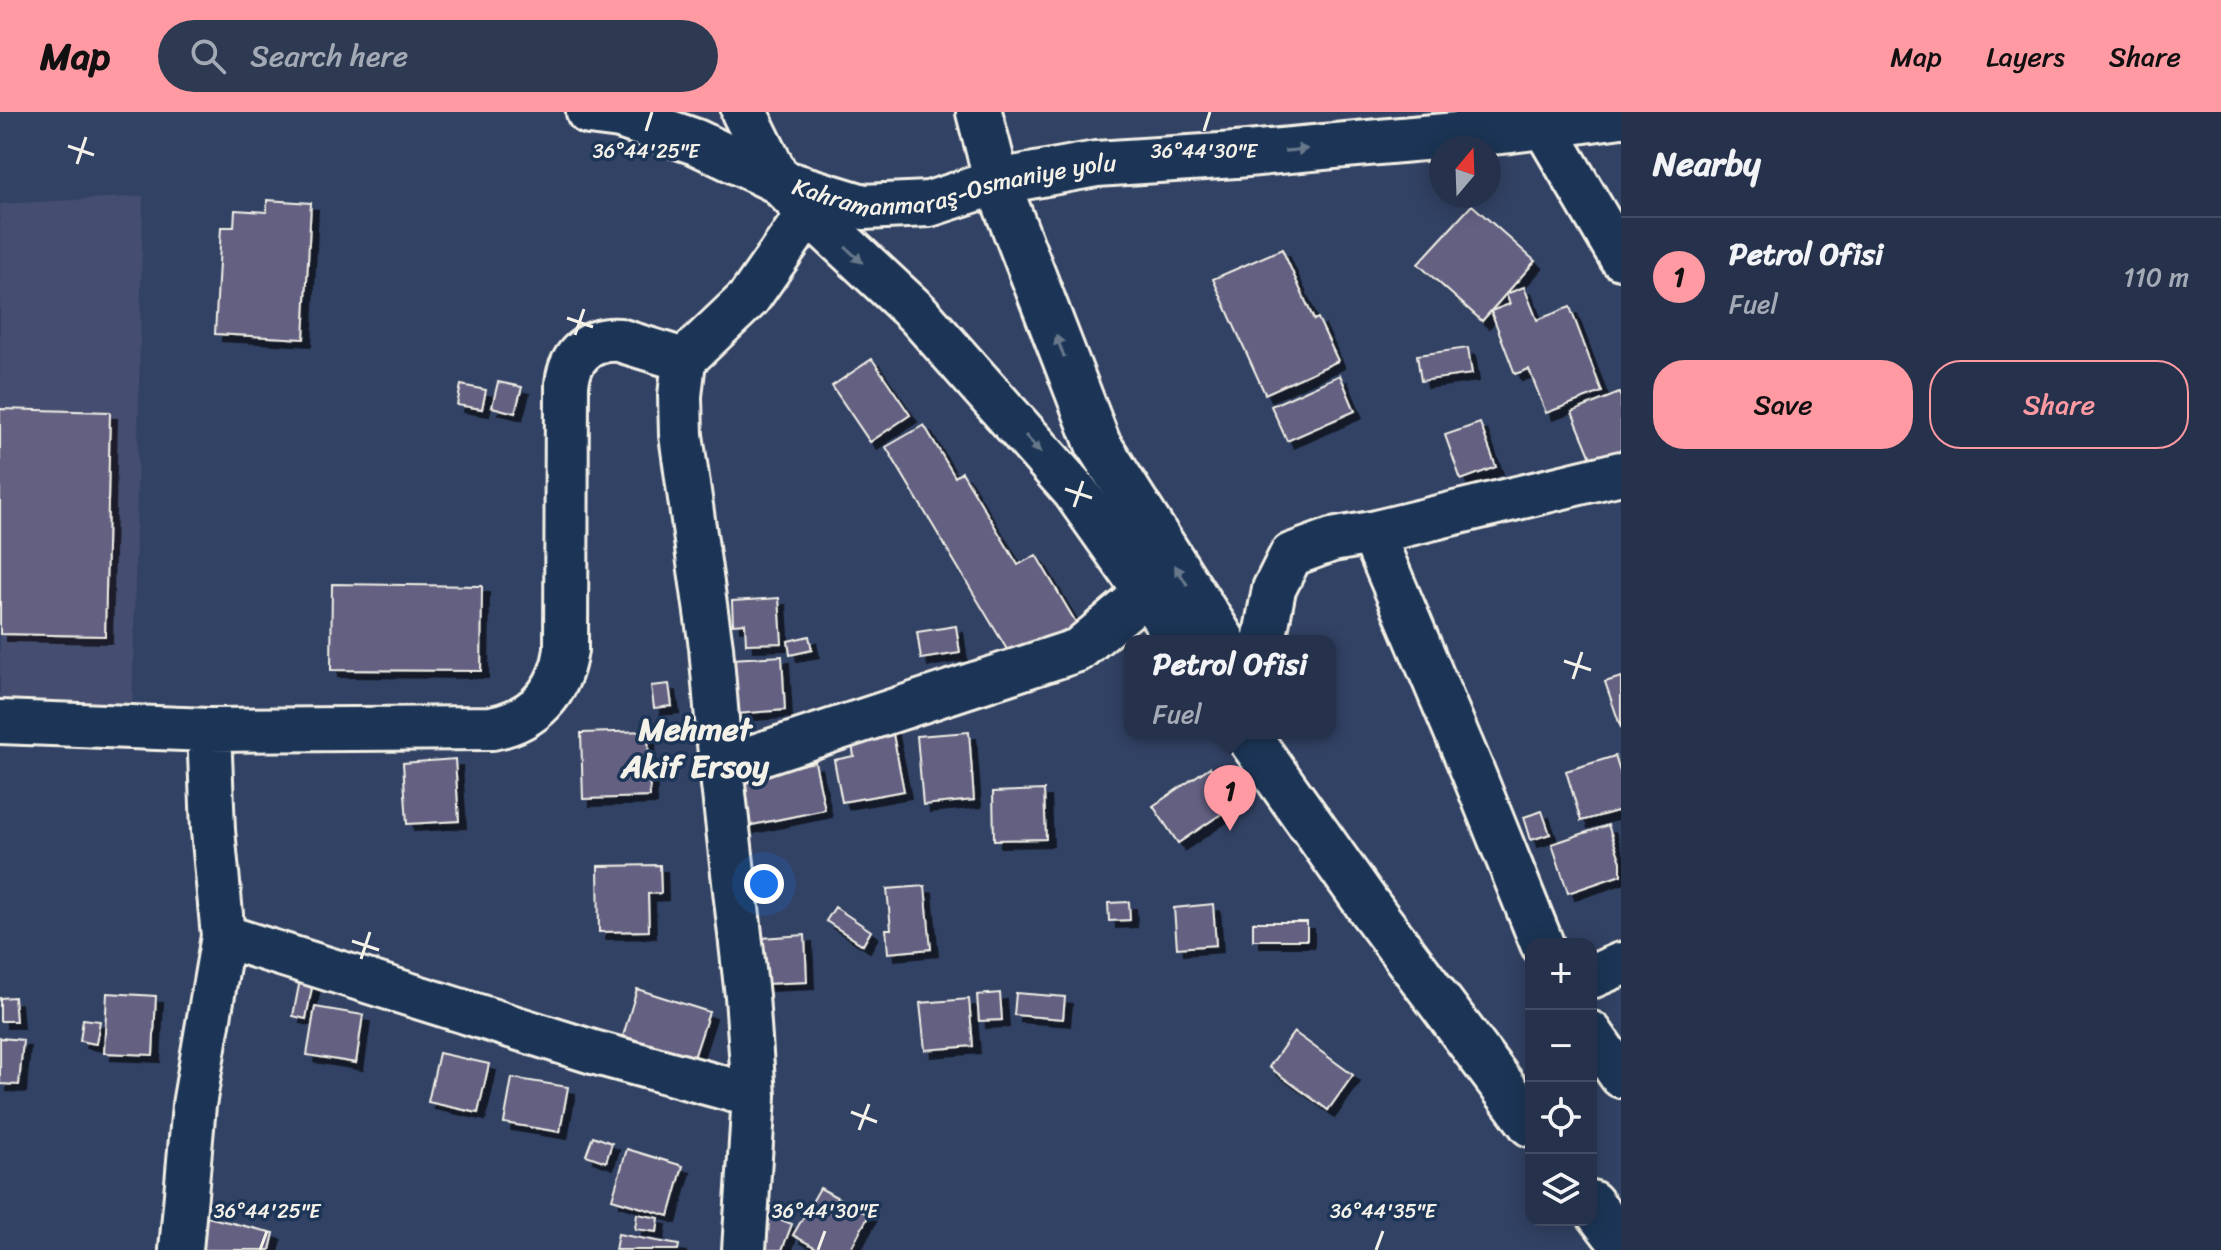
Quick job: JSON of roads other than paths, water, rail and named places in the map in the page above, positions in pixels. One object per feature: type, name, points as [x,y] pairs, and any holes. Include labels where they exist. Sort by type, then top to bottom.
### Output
[{"type":"main road","name":"Kahramanmaraş-Osmaniye yolu","points":[[589,112],[620,116],[696,142],[778,181],[863,207],[929,204],[997,182],[1096,164],[1236,155],[1621,115]]},
{"type":"main road","points":[[744,112],[778,181],[918,314],[1075,491],[1177,635]]},
{"type":"main road","points":[[979,112],[997,182],[1098,444],[1219,635]]},
{"type":"main road","points":[[1250,739],[1372,911],[1525,1116]]},
{"type":"main road","points":[[1280,739],[1372,911]]},
{"type":"main road","points":[[1597,1211],[1621,1242]]},
{"type":"street","points":[[1543,125],[1621,258]]},
{"type":"street","points":[[744,1250],[754,1096],[747,996],[711,647],[681,435],[680,396],[684,360],[749,298],[809,212]]},
{"type":"street","points":[[0,722],[209,730],[492,728],[507,725],[533,712],[544,702],[560,677],[566,650],[567,384],[572,362],[587,346],[608,339],[684,360]]},
{"type":"street","points":[[1265,635],[1274,589],[1291,555],[1332,540],[1621,473]]},
{"type":"street","points":[[1372,533],[1540,938]]},
{"type":"street","points":[[721,767],[1078,650],[1147,592]]},
{"type":"street","points":[[181,1250],[194,1105],[223,936],[213,830],[209,730]]},
{"type":"street","points":[[223,936],[593,1052],[754,1096]]},
{"type":"street","points":[[1597,974],[1621,964]]},
{"type":"street","points":[[1597,1042],[1621,1076]]},
{"type":"place","name":"Petrol Ofisi","points":[[1230,831]]},
{"type":"district","name":"Mehmet Akif Ersoy","points":[[695,748]]}]
